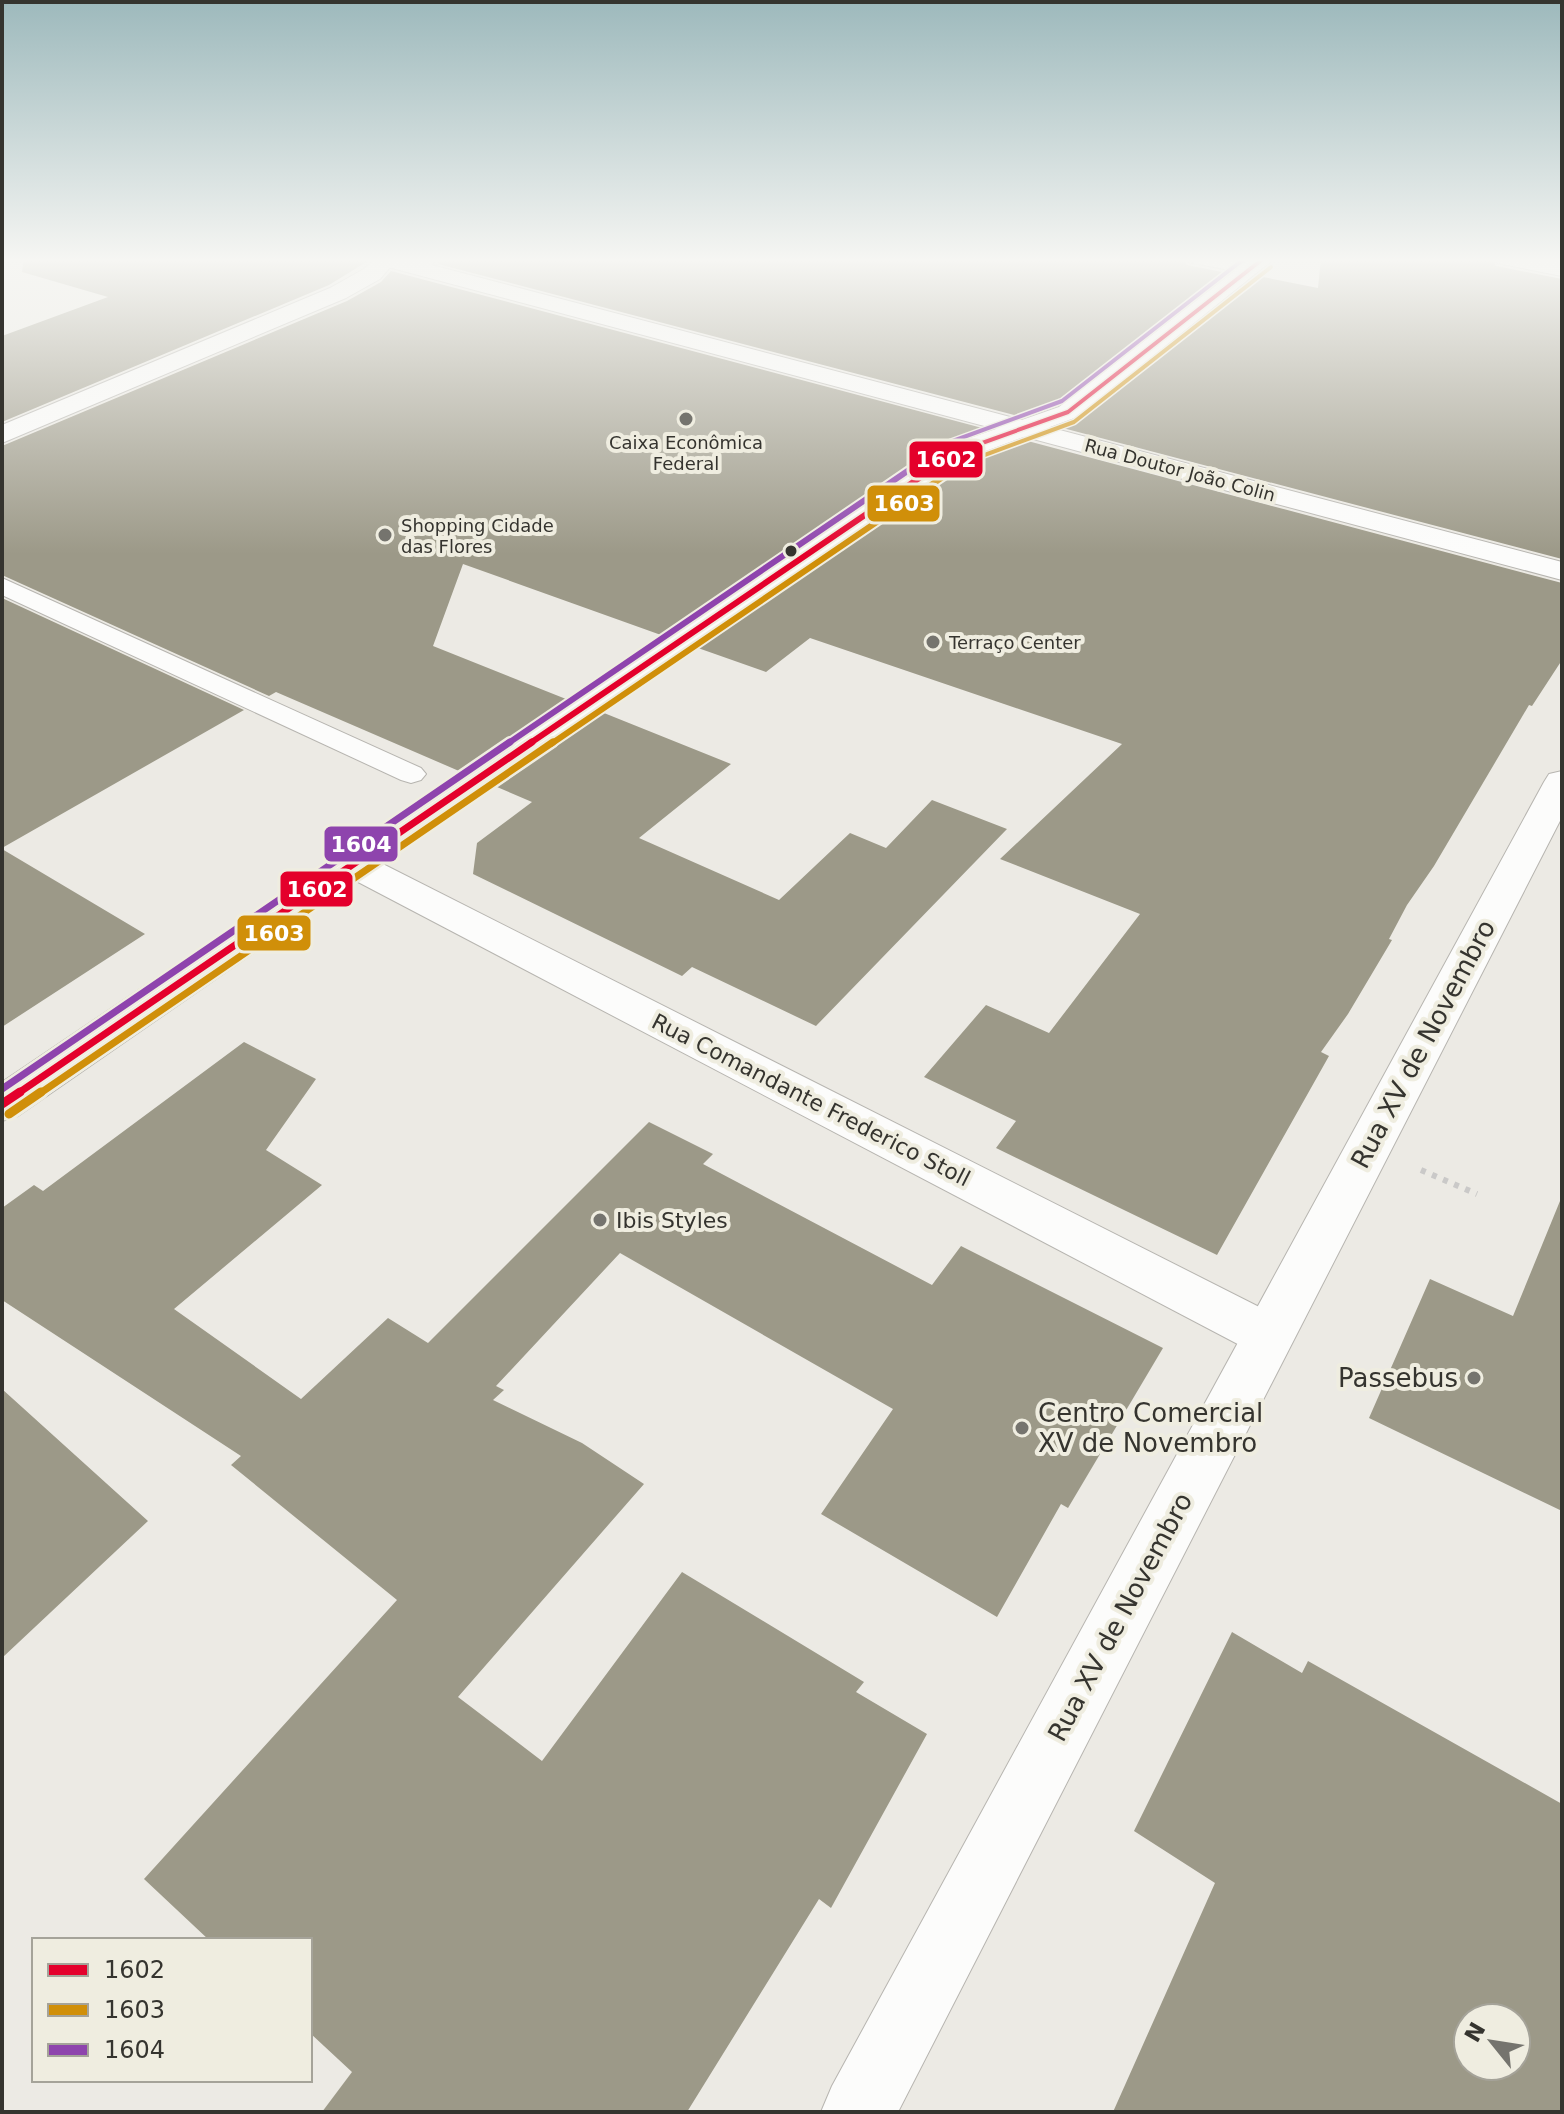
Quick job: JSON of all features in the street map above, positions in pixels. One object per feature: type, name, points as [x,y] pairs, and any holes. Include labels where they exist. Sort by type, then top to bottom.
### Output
[{"type":"main road","points":[[2,435],[187,357]]},
{"type":"main road","name":"Rua Doutor João Colin","points":[[764,357],[1562,571]]},
{"type":"main road","points":[[2,1104],[957,452],[1068,412],[1138,357]]},
{"type":"main road","name":"Rua XV de Novembro","points":[[858,2112],[1562,782]]},
{"type":"main road","name":"Rua Comandante Frederico Stoll","points":[[353,864],[1269,1336]]},
{"type":"lane","points":[[2,586],[411,774]]},
{"type":"building","points":[[2,357],[158,357],[2,422]]},
{"type":"building","name":"Shopping Cidade das Flores","points":[[215,357],[714,357],[986,429],[945,444],[661,635],[463,564],[433,646],[566,699],[459,771],[276,692],[269,696],[2,575],[2,446]]},
{"type":"building","points":[[792,357],[1119,357],[1058,404],[1022,417]]},
{"type":"building","points":[[1157,357],[1562,357],[1562,559],[1059,427],[1079,419]]},
{"type":"building","points":[[1024,440],[1562,583],[1562,660],[1532,706],[1529,705],[1434,866],[1407,905],[1389,939],[1392,940],[1348,1014],[1321,1052],[1329,1056],[1217,1255],[996,1148],[1016,1121],[924,1077],[986,1005],[1049,1033],[1140,914],[1000,859],[1122,744],[810,638],[766,672],[698,648],[968,461]]},
{"type":"building","points":[[2,598],[244,710],[2,848]]},
{"type":"building","points":[[604,713],[731,764],[639,838],[779,900],[850,833],[886,848],[932,800],[1007,829],[816,1026],[692,967],[682,976],[473,874],[477,843],[532,802],[497,787]]},
{"type":"building","points":[[2,849],[145,934],[2,1027]]},
{"type":"building","points":[[244,1042],[316,1079],[266,1150],[322,1185],[174,1309],[301,1399],[388,1318],[428,1343],[649,1122],[713,1154],[703,1164],[932,1285],[961,1246],[1163,1348],[1068,1508],[1061,1504],[997,1617],[821,1514],[893,1409],[620,1253],[496,1386],[504,1390],[493,1400],[582,1443],[644,1484],[458,1697],[542,1761],[682,1572],[864,1682],[856,1692],[927,1734],[831,1908],[819,1899],[687,2112],[322,2112],[352,2072],[312,2035],[312,1938],[207,1938],[144,1879],[397,1600],[231,1465],[241,1456],[2,1300],[2,1208],[34,1185],[43,1191]]},
{"type":"building","name":"Passebus","points":[[1560,1201],[1562,1511],[1369,1418],[1430,1279],[1513,1316]]},
{"type":"building","points":[[2,1389],[148,1521],[2,1658]]},
{"type":"building","points":[[1232,1632],[1302,1673],[1308,1661],[1562,1804],[1562,2112],[1113,2112],[1215,1883],[1134,1831]]},
{"type":"transit line","name":"1604","points":[[2,1089],[950,442],[1062,401],[1119,357]]},
{"type":"transit line","name":"1602","points":[[2,1104],[957,452],[1068,412],[1138,357]]},
{"type":"transit line","name":"1603","points":[[9,1114],[963,463],[1074,422],[1157,357]]},
{"type":"place","name":"Caixa Econômica Federal","points":[[686,419]]},
{"type":"place","name":"Shopping Cidade das Flores","points":[[385,535]]},
{"type":"place","name":"Terraço Center","points":[[933,642]]},
{"type":"place","name":"Ibis Styles","points":[[600,1220]]},
{"type":"place","name":"Passebus","points":[[1474,1378]]},
{"type":"place","name":"Centro Comercial XV de Novembro","points":[[1022,1428]]}]
